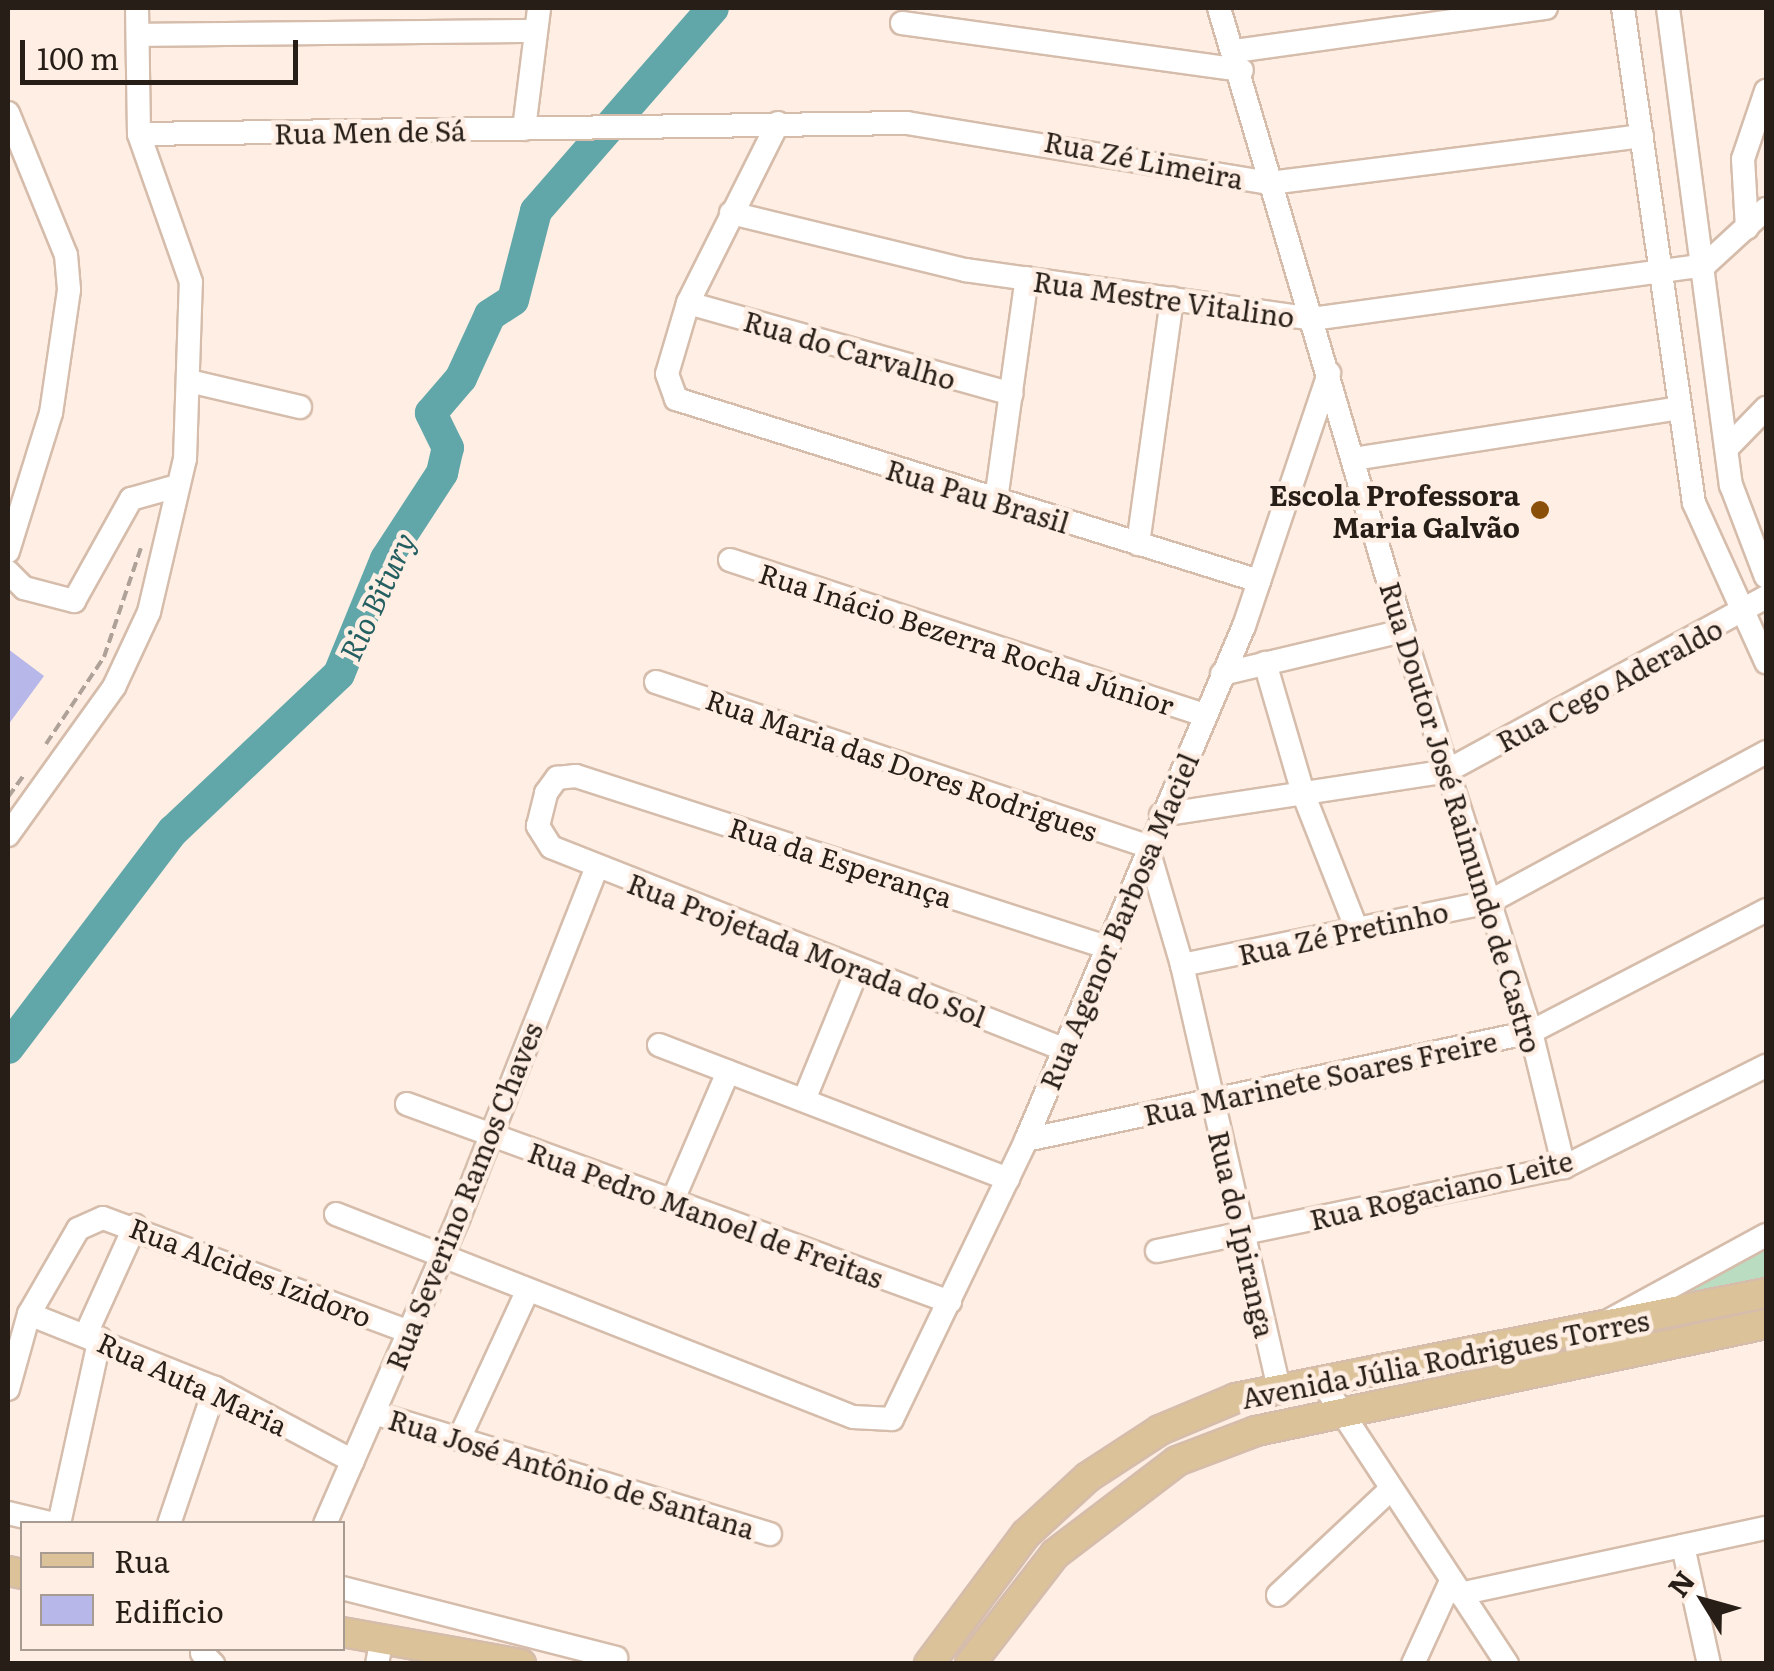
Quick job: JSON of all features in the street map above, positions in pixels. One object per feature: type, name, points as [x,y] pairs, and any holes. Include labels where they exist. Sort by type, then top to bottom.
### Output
[{"type":"main road","name":"Avenida Júlia Rodrigues Torres","points":[[929,1664],[1029,1531],[1088,1478],[1160,1430],[1245,1397],[1766,1293]]},
{"type":"main road","name":"Avenida Júlia Rodrigues Torres","points":[[970,1664],[1055,1554],[1177,1461],[1256,1431],[1766,1324]]},
{"type":"main road","points":[[1548,1339],[1552,1369]]},
{"type":"main road","points":[[1245,1397],[1256,1431]]},
{"type":"main road","points":[[1029,1531],[1055,1554]]},
{"type":"main road","points":[[345,1633],[400,1651],[521,1664]]},
{"type":"street","points":[[8,836],[114,686],[149,612],[184,459],[190,381],[188,268],[139,134],[137,8]]},
{"type":"street","points":[[524,128],[538,8]]},
{"type":"street","name":"Rua Doutor José Raimundo de Castro","points":[[1220,8],[1403,631],[1531,1032],[1564,1167]]},
{"type":"street","points":[[902,22],[1238,61],[1546,8]]},
{"type":"street","points":[[1624,8],[1678,408],[1700,526],[1766,662]]},
{"type":"street","points":[[1668,8],[1736,508],[1766,577]]},
{"type":"street","points":[[138,34],[536,32]]},
{"type":"street","points":[[1747,228],[1742,173],[1766,91]]},
{"type":"street","points":[[8,114],[66,256],[69,290],[51,413],[8,551]]},
{"type":"street","points":[[688,303],[778,124]]},
{"type":"street","name":"Rua Zé Limeira","points":[[601,127],[778,124],[973,128],[1270,183],[1642,136]]},
{"type":"street","name":"Rua Men de Sá","points":[[139,134],[601,127]]},
{"type":"street","points":[[1705,266],[1766,208]]},
{"type":"street","name":"Rua Mestre Vitalino","points":[[731,213],[1027,278],[1312,318],[1705,266]]},
{"type":"street","points":[[996,500],[1027,278]]},
{"type":"street","points":[[1138,544],[1172,298]]},
{"type":"street","name":"Rua do Carvalho","points":[[688,303],[1011,394]]},
{"type":"street","name":"Rua Pau Brasil","points":[[688,303],[666,374],[676,398],[696,409],[1259,581]]},
{"type":"street","name":"Rua Agenor Barbosa Maciel","points":[[528,1290],[853,1418],[892,1418],[1026,1140],[1222,674],[1259,581],[1329,373]]},
{"type":"street","points":[[190,381],[300,407]]},
{"type":"street","points":[[1354,459],[1678,408]]},
{"type":"street","points":[[1730,445],[1766,408]]},
{"type":"street","points":[[8,572],[24,588],[74,600],[131,499],[170,488]]},
{"type":"street","name":"Rua Inácio Bezerra Rocha Júnior","points":[[730,560],[1204,715]]},
{"type":"street","name":"Rua Cego Aderaldo","points":[[1161,815],[1447,771],[1764,600]]},
{"type":"street","points":[[1222,674],[1403,631]]},
{"type":"street","points":[[1266,664],[1302,793],[1356,930]]},
{"type":"street","name":"Rua Maria das Dores Rodrigues","points":[[656,682],[1147,846]]},
{"type":"street","name":"Rua Zé Pretinho","points":[[1182,965],[1489,902],[1766,752]]},
{"type":"street","name":"Rua da Esperança","points":[[551,846],[538,826],[546,793],[557,778],[576,776],[1106,947]]},
{"type":"street","name":"Rua Projetada Morada do Sol","points":[[551,846],[857,971],[1064,1049]]},
{"type":"street","name":"Rua do Ipiranga","points":[[1147,846],[1182,965],[1278,1390]]},
{"type":"street","name":"Rua Severino Ramos Chaves","points":[[326,1521],[442,1256],[597,867]]},
{"type":"street","name":"Rua Marinete Soares Freire","points":[[1026,1140],[1531,1032],[1766,910]]},
{"type":"street","points":[[804,1100],[857,971]]},
{"type":"street","points":[[659,1045],[1008,1179]]},
{"type":"street","name":"Rua Rogaciano Leite","points":[[1157,1251],[1564,1167],[1766,1066]]},
{"type":"street","points":[[672,1202],[728,1072]]},
{"type":"street","name":"Rua Pedro Manoel de Freitas","points":[[407,1104],[950,1302]]},
{"type":"street","points":[[336,1214],[528,1290],[459,1439]]},
{"type":"street","name":"Rua Alcides Izidoro","points":[[29,1314],[78,1228],[92,1220],[136,1226],[409,1332]]},
{"type":"street","points":[[57,1521],[93,1336],[136,1226]]},
{"type":"street","points":[[1596,1328],[1766,1235]]},
{"type":"street","points":[[8,1388],[29,1314]]},
{"type":"street","name":"Rua Auta Maria","points":[[29,1314],[93,1336],[214,1388],[353,1461]]},
{"type":"street","points":[[1322,1382],[1507,1664]]},
{"type":"street","points":[[170,1521],[214,1388]]},
{"type":"street","name":"Rua José Antônio de Santana","points":[[374,1413],[770,1534]]},
{"type":"street","points":[[1278,1595],[1391,1490]]},
{"type":"street","points":[[8,1513],[43,1521]]},
{"type":"street","points":[[1455,1587],[1766,1528]]},
{"type":"street","points":[[1683,1546],[1709,1664]]},
{"type":"street","points":[[1412,1664],[1455,1587]]},
{"type":"street","points":[[345,1589],[616,1658]]},
{"type":"street","points":[[400,1651],[415,1608]]},
{"type":"path","points":[[40,753],[104,656],[144,538]]},
{"type":"path","points":[[8,797],[29,768]]},
{"type":"green space","points":[[1766,1240],[1766,1282],[1650,1310]]},
{"type":"building","points":[[8,649],[44,676],[8,725]]},
{"type":"waterway","name":"Rio Bitury","points":[[8,1048],[173,831],[339,674],[386,559],[442,473],[448,448],[431,413],[461,378],[490,315],[513,300],[536,211],[713,8]]},
{"type":"place","name":"Escola Professora Maria Galvão","points":[[1540,510]]}]
